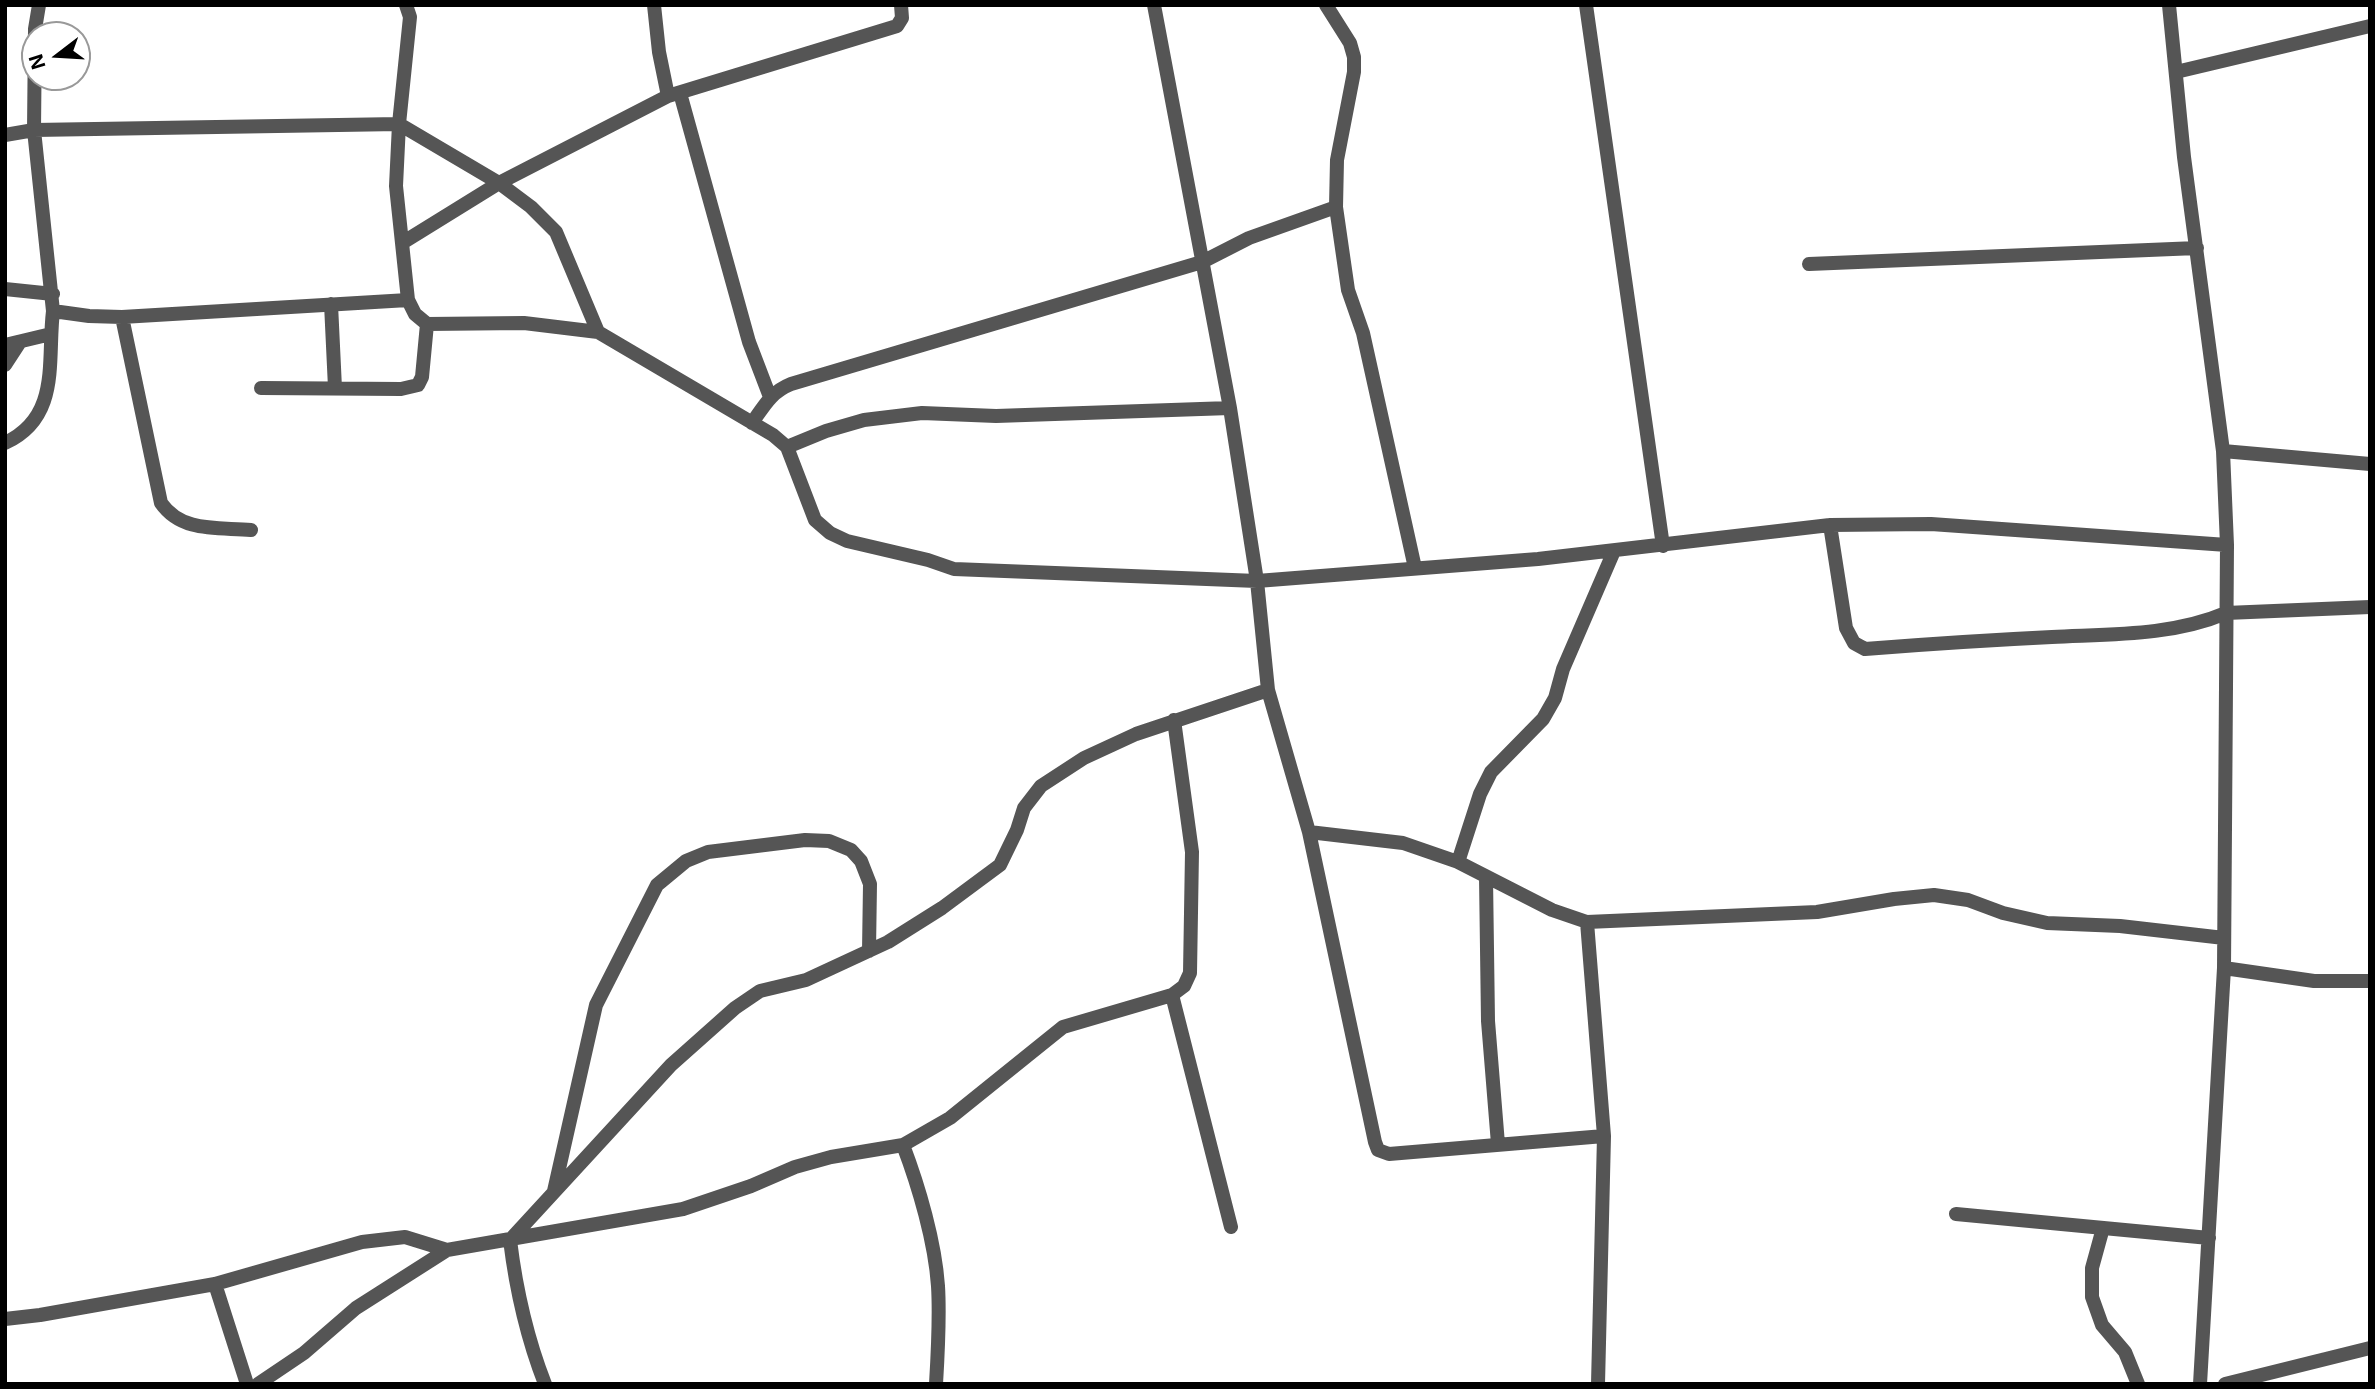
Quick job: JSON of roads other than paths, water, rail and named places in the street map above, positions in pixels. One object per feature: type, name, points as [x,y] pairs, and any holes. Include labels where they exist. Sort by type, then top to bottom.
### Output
[{"type":"street","points":[[5,443],[26,431],[34,421],[48,391],[53,294],[34,130],[35,29],[39,5]]},
{"type":"street","points":[[406,5],[410,17],[399,124],[396,186],[408,300],[415,314],[427,324],[524,323],[598,332],[788,447],[815,520],[830,533],[847,541],[928,560],[954,569],[1257,581],[1614,551],[1830,526],[1931,524],[2227,545]]},
{"type":"street","points":[[654,5],[659,52],[749,342],[769,397]]},
{"type":"street","points":[[402,243],[499,183],[674,94],[897,26],[902,18],[901,5]]},
{"type":"street","points":[[1154,5],[1230,408],[1257,581],[1268,690],[1309,832],[1378,1150],[1389,1154],[1604,1136]]},
{"type":"street","points":[[1326,5],[1350,43],[1354,57],[1354,72],[1337,160],[1336,207],[1348,290],[1363,333],[1415,568]]},
{"type":"street","points":[[1586,5],[1663,546]]},
{"type":"street","points":[[2169,5],[2185,157],[2223,451],[2227,545],[2228,709],[2224,968],[2200,1384]]},
{"type":"street","points":[[2176,72],[2370,26]]},
{"type":"street","points":[[5,135],[34,130],[399,124],[499,183],[531,207],[556,232],[598,332]]},
{"type":"street","points":[[752,423],[769,397],[778,389],[791,384],[1202,262],[1249,238],[1336,207]]},
{"type":"street","points":[[1809,264],[2197,248]]},
{"type":"street","points":[[5,289],[53,294]]},
{"type":"street","points":[[53,311],[122,317],[408,300]]},
{"type":"street","points":[[331,304],[334,388]]},
{"type":"street","points":[[122,317],[161,503],[168,513],[190,525],[251,530]]},
{"type":"street","points":[[261,388],[401,389],[418,385],[422,377],[427,324]]},
{"type":"street","points":[[5,365],[13,344],[51,334]]},
{"type":"street","points":[[788,447],[864,420],[922,413],[996,416],[1230,408]]},
{"type":"street","points":[[2223,451],[2370,464]]},
{"type":"street","points":[[1830,526],[1846,628],[1854,643],[1865,649],[1947,642],[2117,634],[2182,627],[2205,622],[2226,612],[2370,607]]},
{"type":"street","points":[[1458,862],[1480,794],[1491,772],[1543,719],[1555,698],[1563,669],[1614,551]]},
{"type":"street","points":[[545,1384],[533,1353],[520,1301],[510,1240],[671,1065],[735,1008],[760,991],[806,980],[888,942],[942,908],[1000,865],[1024,808],[1041,786],[1084,758],[1136,734],[1268,690]]},
{"type":"street","points":[[258,1384],[304,1353],[356,1308],[447,1250],[683,1209],[751,1186],[795,1167],[831,1157],[903,1145],[950,1118],[1063,1027],[1172,995],[1184,986],[1190,973],[1192,852],[1174,720]]},
{"type":"street","points":[[1309,832],[1403,843],[1458,862],[1552,910],[1587,922],[1817,912],[1934,895],[1968,900],[2003,913],[2047,923],[2120,926],[2224,938]]},
{"type":"street","points":[[554,1192],[596,1005],[657,885],[686,861],[708,852],[805,840],[829,841],[851,850],[861,861],[870,884],[869,951]]},
{"type":"street","points":[[1486,877],[1488,1021],[1498,1144]]},
{"type":"street","points":[[1587,922],[1604,1136],[1598,1384]]},
{"type":"street","points":[[2224,968],[2314,981],[2370,981]]},
{"type":"street","points":[[1172,995],[1231,1227]]},
{"type":"street","points":[[903,1145],[925,1215],[938,1284],[936,1384]]},
{"type":"street","points":[[1956,1214],[2209,1238]]},
{"type":"street","points":[[2104,1228],[2092,1268],[2092,1297],[2102,1325],[2125,1352],[2138,1384]]},
{"type":"street","points":[[5,1319],[215,1284],[362,1242],[405,1237],[447,1250]]},
{"type":"street","points":[[215,1284],[247,1384]]},
{"type":"street","points":[[2225,1384],[2370,1348]]}]
